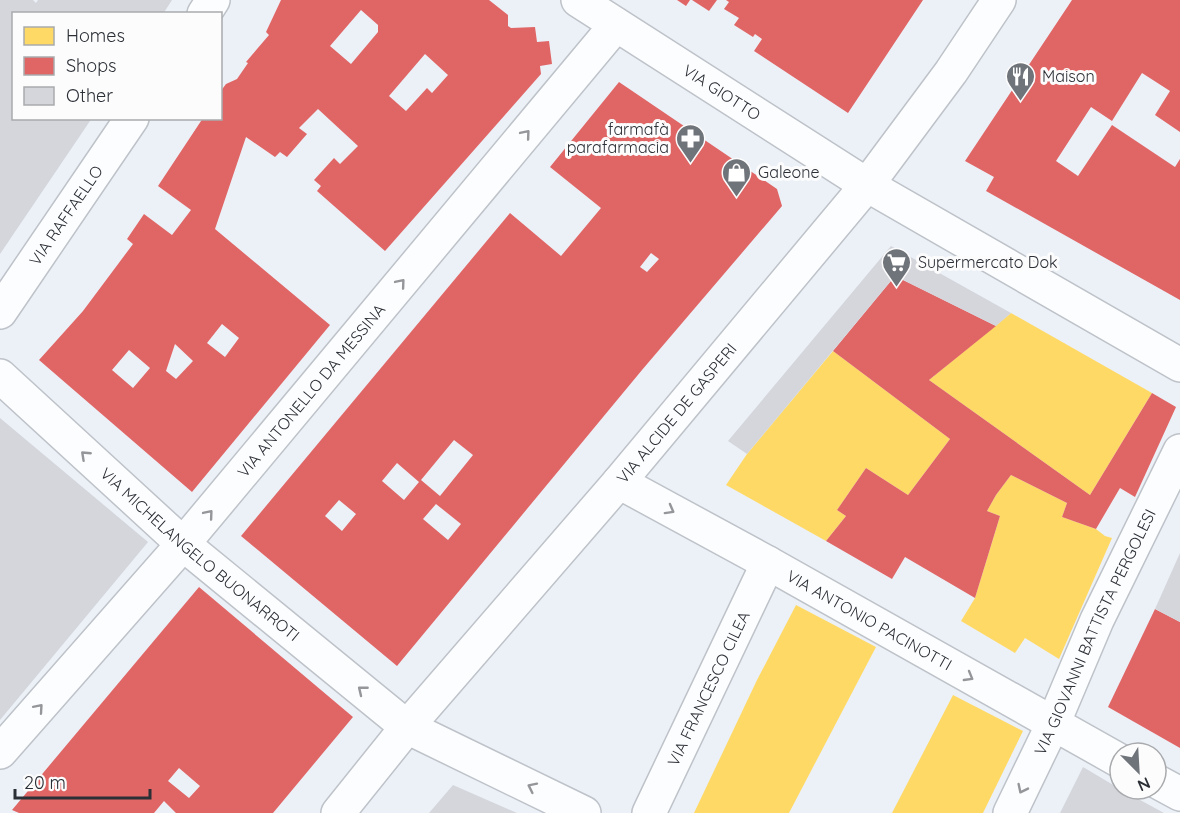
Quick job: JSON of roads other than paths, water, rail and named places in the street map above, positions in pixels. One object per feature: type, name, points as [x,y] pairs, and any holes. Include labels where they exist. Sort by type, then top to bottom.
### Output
[{"type":"street","name":"VIA GIOTTO","points":[[578,0],[867,185],[1180,365]]},
{"type":"street","name":"VIA ALCIDE DE GASPERI","points":[[338,813],[407,727],[619,482],[867,185],[951,72],[999,0]]},
{"type":"street","name":"VIA ANTONELLO DA MESSINA","points":[[0,752],[183,544],[616,25]]},
{"type":"street","name":"VIA RAFFAELLO","points":[[0,312],[131,120]]},
{"type":"street","name":"VIA MICHELANGELO BUONARROTI","points":[[0,376],[183,544],[407,727],[584,813]]},
{"type":"street","name":"VIA GIOVANNI BATTISTA PERGOLESI","points":[[1010,813],[1053,724],[1097,620],[1180,451]]},
{"type":"street","name":"VIA ANTONIO PACINOTTI","points":[[619,482],[1108,754]]},
{"type":"street","name":"VIA FRANCESCO CILEA","points":[[649,813],[768,563]]},
{"type":"place","name":"Maison","points":[[1021,102]]},
{"type":"place","name":"farmafà parafarmacia","points":[[690,164]]},
{"type":"place","name":"Galeone","points":[[737,198]]},
{"type":"place","name":"Supermercato Dok","points":[[897,288]]}]
